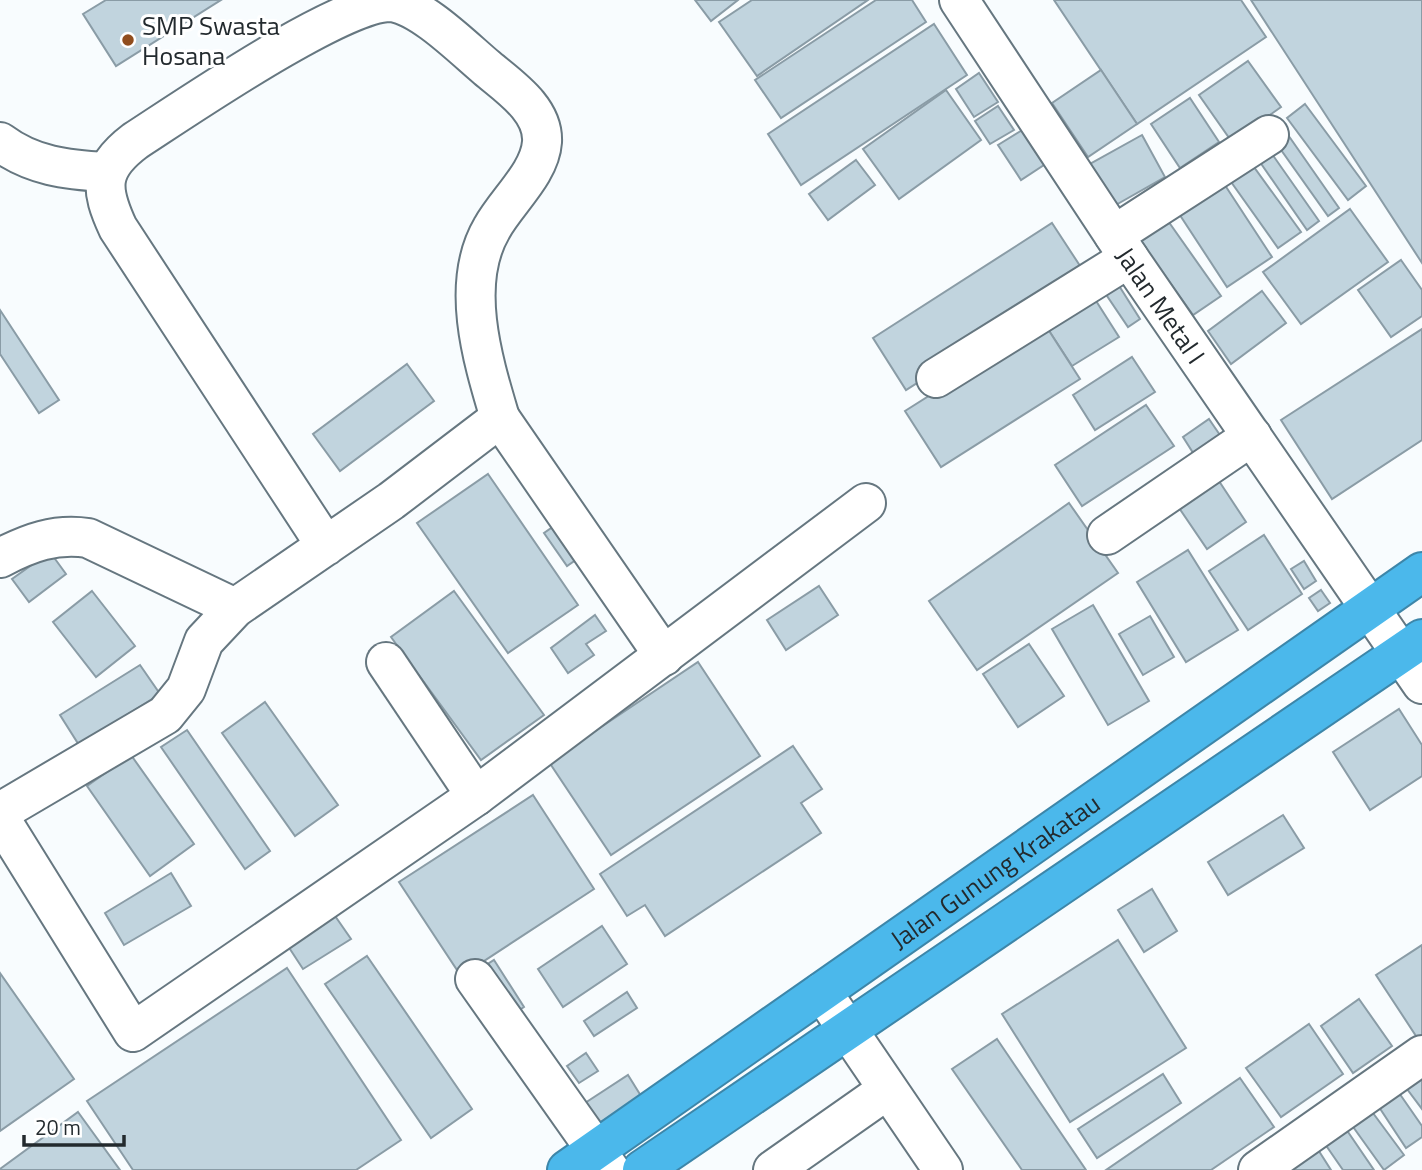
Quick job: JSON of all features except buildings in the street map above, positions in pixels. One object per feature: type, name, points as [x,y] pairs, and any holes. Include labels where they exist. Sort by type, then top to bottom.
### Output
[{"type":"highway","name":"Jalan Gunung Krakatau","points":[[591,1164],[822,992],[1422,572]]},
{"type":"highway","name":"Jalan Gunung Krakatau","points":[[642,1170],[1415,659]]},
{"type":"street","points":[[326,546],[118,228],[107,203],[106,172],[113,160],[135,141],[307,30],[358,5],[375,0],[406,5],[459,44],[515,91],[531,110],[542,136],[540,157],[491,229],[477,272],[476,302],[487,374],[500,418],[664,656]]},
{"type":"street","name":"Jalan Metal I","points":[[959,0],[1121,247],[1369,607],[1415,659]]},
{"type":"street","points":[[936,378],[1121,247],[1269,135]]},
{"type":"street","points":[[0,142],[18,155],[49,166],[106,172]]},
{"type":"street","points":[[0,812],[165,715],[186,689],[204,641],[235,608],[326,546],[500,418]]},
{"type":"street","points":[[1107,535],[1252,436]]},
{"type":"street","points":[[0,818],[133,1032],[476,796],[866,503]]},
{"type":"street","points":[[0,558],[29,543],[71,535],[88,538],[235,608]]},
{"type":"street","points":[[386,662],[476,796]]},
{"type":"street","points":[[475,979],[591,1164]]},
{"type":"street","points":[[822,992],[943,1170]]},
{"type":"street","points":[[1258,1170],[1422,1055]]},
{"type":"street","points":[[773,1170],[887,1090]]},
{"type":"place","name":"SMP Swasta Hosana","points":[[128,40]]}]
